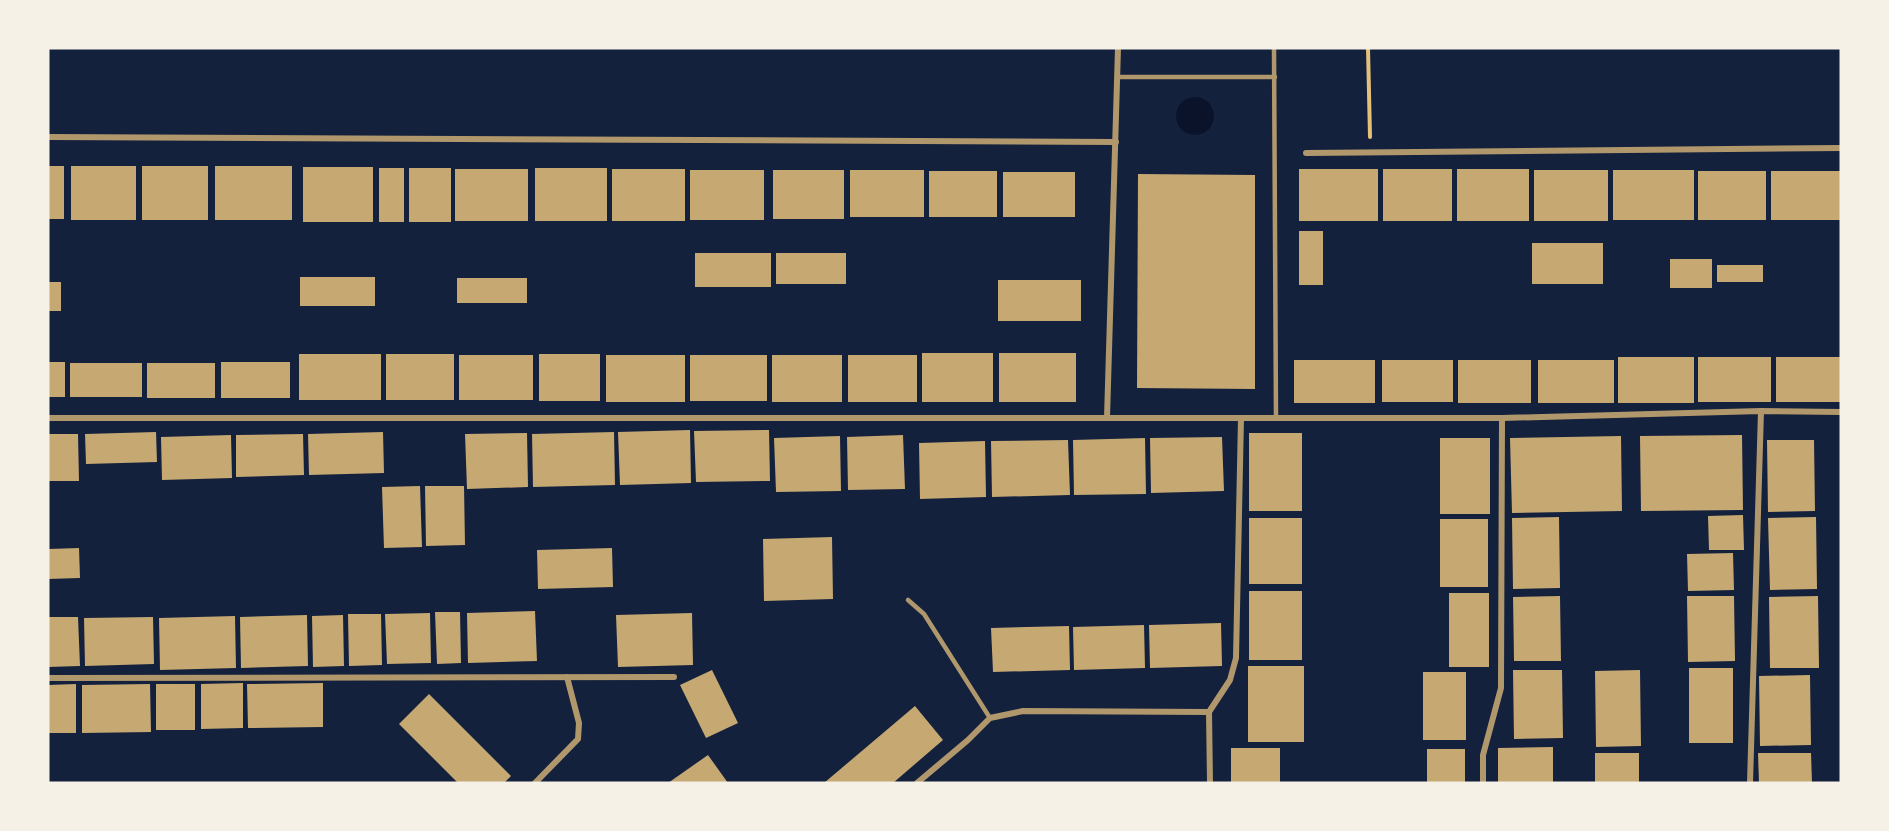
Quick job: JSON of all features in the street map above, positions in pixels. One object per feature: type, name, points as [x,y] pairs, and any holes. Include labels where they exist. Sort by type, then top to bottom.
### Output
[{"type":"street","points":[[1107,418],[1118,48]]},
{"type":"street","points":[[48,137],[1116,142]]},
{"type":"street","points":[[1306,153],[1841,148]]},
{"type":"street","points":[[48,418],[1502,418],[1761,411],[1841,412]]},
{"type":"street","points":[[1750,783],[1761,411]]},
{"type":"street","points":[[1210,783],[1209,712],[1230,680],[1236,658],[1241,418]]},
{"type":"street","points":[[1483,783],[1483,755],[1501,688],[1502,418]]},
{"type":"street","points":[[535,783],[578,739],[579,723],[567,677]]},
{"type":"street","points":[[48,678],[674,677]]},
{"type":"street","points":[[917,783],[968,740],[990,717],[1023,711],[1209,712]]},
{"type":"lane","points":[[1274,48],[1276,418]]},
{"type":"lane","points":[[1118,77],[1275,77]]},
{"type":"lane","points":[[908,600],[924,614],[990,717]]},
{"type":"path","points":[[1368,48],[1370,153]]},
{"type":"water","points":[[1195,97],[1208,103],[1214,116],[1208,129],[1195,135],[1182,129],[1176,116],[1182,103]]},
{"type":"building","points":[[48,166],[64,166],[64,219],[48,219]]},
{"type":"building","points":[[71,166],[136,166],[136,220],[71,220]]},
{"type":"building","points":[[142,166],[208,166],[208,220],[142,220]]},
{"type":"building","points":[[215,166],[292,166],[292,220],[215,220]]},
{"type":"building","points":[[303,167],[373,167],[373,222],[303,222]]},
{"type":"building","points":[[379,168],[404,168],[404,222],[379,222]]},
{"type":"building","points":[[409,168],[451,168],[451,222],[409,222]]},
{"type":"building","points":[[535,168],[607,168],[607,221],[535,221]]},
{"type":"building","points":[[455,169],[528,169],[528,221],[455,221]]},
{"type":"building","points":[[612,169],[685,169],[685,221],[612,221]]},
{"type":"building","points":[[1299,169],[1378,169],[1378,221],[1299,221]]},
{"type":"building","points":[[1383,169],[1452,169],[1452,221],[1383,221]]},
{"type":"building","points":[[1457,169],[1529,169],[1529,221],[1457,221]]},
{"type":"building","points":[[690,170],[764,170],[764,220],[690,220]]},
{"type":"building","points":[[773,170],[844,170],[844,219],[773,219]]},
{"type":"building","points":[[850,170],[924,170],[924,217],[850,217]]},
{"type":"building","points":[[1534,170],[1608,170],[1608,221],[1534,221]]},
{"type":"building","points":[[1613,170],[1694,170],[1694,220],[1613,220]]},
{"type":"building","points":[[929,171],[997,171],[997,217],[929,217]]},
{"type":"building","points":[[1698,171],[1766,171],[1766,220],[1698,220]]},
{"type":"building","points":[[1771,171],[1841,171],[1841,220],[1771,220]]},
{"type":"building","points":[[1003,172],[1075,172],[1075,217],[1003,217]]},
{"type":"building","points":[[1138,174],[1255,175],[1255,389],[1137,388]]},
{"type":"building","points":[[1299,231],[1323,231],[1323,285],[1299,285]]},
{"type":"building","points":[[1532,243],[1603,243],[1603,284],[1532,284]]},
{"type":"building","points":[[695,253],[771,253],[771,287],[695,287]]},
{"type":"building","points":[[776,253],[846,253],[846,284],[776,284]]},
{"type":"building","points":[[1670,259],[1712,259],[1712,288],[1670,288]]},
{"type":"building","points":[[1717,265],[1763,265],[1763,282],[1717,282]]},
{"type":"building","points":[[300,277],[375,277],[375,306],[300,306]]},
{"type":"building","points":[[457,278],[527,278],[527,303],[457,303]]},
{"type":"building","points":[[998,280],[1081,280],[1081,321],[998,321]]},
{"type":"building","points":[[48,282],[61,282],[61,311],[48,311]]},
{"type":"building","points":[[922,353],[993,353],[993,402],[922,402]]},
{"type":"building","points":[[999,353],[1076,353],[1076,402],[999,402]]},
{"type":"building","points":[[299,354],[381,354],[381,400],[299,400]]},
{"type":"building","points":[[386,354],[454,354],[454,400],[386,400]]},
{"type":"building","points":[[539,354],[600,354],[600,401],[539,401]]},
{"type":"building","points":[[459,355],[533,355],[533,400],[459,400]]},
{"type":"building","points":[[606,355],[685,355],[685,402],[606,402]]},
{"type":"building","points":[[690,355],[767,355],[767,401],[690,401]]},
{"type":"building","points":[[772,355],[842,355],[842,402],[772,402]]},
{"type":"building","points":[[848,355],[917,355],[917,402],[848,402]]},
{"type":"building","points":[[1618,357],[1694,357],[1694,403],[1618,403]]},
{"type":"building","points":[[1698,357],[1771,357],[1771,402],[1698,402]]},
{"type":"building","points":[[1776,357],[1841,357],[1841,402],[1776,402]]},
{"type":"building","points":[[1294,360],[1375,360],[1375,403],[1294,403]]},
{"type":"building","points":[[1382,360],[1453,360],[1453,402],[1382,402]]},
{"type":"building","points":[[1458,360],[1531,360],[1531,403],[1458,403]]},
{"type":"building","points":[[1538,360],[1614,360],[1614,403],[1538,403]]},
{"type":"building","points":[[48,362],[65,362],[65,397],[48,397]]},
{"type":"building","points":[[221,362],[290,362],[290,398],[221,398]]},
{"type":"building","points":[[70,363],[142,363],[142,397],[70,397]]},
{"type":"building","points":[[147,363],[215,363],[215,398],[147,398]]},
{"type":"building","points":[[690,430],[691,483],[620,485],[618,432]]},
{"type":"building","points":[[769,430],[770,481],[696,482],[694,431]]},
{"type":"building","points":[[156,432],[157,462],[86,464],[85,434]]},
{"type":"building","points":[[383,432],[384,473],[309,475],[308,434]]},
{"type":"building","points":[[614,432],[615,485],[533,487],[532,434]]},
{"type":"building","points":[[527,433],[528,487],[467,489],[465,434]]},
{"type":"building","points":[[1249,433],[1302,433],[1302,511],[1249,511]]},
{"type":"building","points":[[48,434],[78,434],[79,481],[48,481]]},
{"type":"building","points":[[303,434],[304,475],[236,477],[236,435]]},
{"type":"building","points":[[231,435],[232,478],[162,480],[161,437]]},
{"type":"building","points":[[903,435],[905,489],[848,490],[847,437]]},
{"type":"building","points":[[1742,435],[1743,510],[1641,511],[1640,436]]},
{"type":"building","points":[[840,436],[841,491],[776,492],[774,438]]},
{"type":"building","points":[[1621,436],[1622,511],[1512,513],[1510,438]]},
{"type":"building","points":[[1222,437],[1224,491],[1151,493],[1150,438]]},
{"type":"building","points":[[1145,438],[1146,494],[1074,495],[1073,440]]},
{"type":"building","points":[[1440,438],[1490,438],[1490,514],[1440,514]]},
{"type":"building","points":[[1068,440],[1070,495],[992,497],[991,441]]},
{"type":"building","points":[[1767,440],[1814,440],[1815,511],[1768,512]]},
{"type":"building","points":[[985,441],[986,497],[920,499],[919,443]]},
{"type":"building","points":[[420,486],[422,547],[384,548],[382,487]]},
{"type":"building","points":[[425,486],[464,486],[465,545],[426,546]]},
{"type":"building","points":[[1743,515],[1744,550],[1709,550],[1708,516]]},
{"type":"building","points":[[1559,517],[1560,588],[1513,589],[1512,518]]},
{"type":"building","points":[[1816,517],[1817,589],[1770,590],[1768,518]]},
{"type":"building","points":[[1249,518],[1302,518],[1302,584],[1249,584]]},
{"type":"building","points":[[1440,519],[1488,519],[1488,587],[1440,587]]},
{"type":"building","points":[[832,537],[833,599],[764,601],[763,539]]},
{"type":"building","points":[[79,548],[80,578],[48,579],[48,549]]},
{"type":"building","points":[[612,548],[613,587],[538,589],[537,550]]},
{"type":"building","points":[[1733,553],[1734,590],[1688,591],[1687,554]]},
{"type":"building","points":[[1249,591],[1302,591],[1302,660],[1249,660]]},
{"type":"building","points":[[1449,593],[1489,593],[1489,667],[1449,667]]},
{"type":"building","points":[[1560,596],[1561,661],[1514,661],[1513,597]]},
{"type":"building","points":[[1687,596],[1734,596],[1735,661],[1688,662]]},
{"type":"building","points":[[1818,596],[1819,668],[1770,668],[1769,597]]},
{"type":"building","points":[[535,611],[537,661],[468,663],[467,613]]},
{"type":"building","points":[[435,612],[460,612],[461,663],[437,664]]},
{"type":"building","points":[[430,613],[431,663],[387,664],[385,614]]},
{"type":"building","points":[[692,613],[693,665],[618,667],[616,615]]},
{"type":"building","points":[[348,614],[381,614],[382,665],[349,666]]},
{"type":"building","points":[[307,615],[308,666],[241,668],[240,617]]},
{"type":"building","points":[[343,615],[344,666],[313,667],[312,616]]},
{"type":"building","points":[[235,616],[236,668],[160,670],[159,618]]},
{"type":"building","points":[[48,617],[78,617],[80,666],[48,667]]},
{"type":"building","points":[[153,617],[154,664],[85,666],[84,618]]},
{"type":"building","points":[[1221,623],[1222,666],[1150,668],[1149,625]]},
{"type":"building","points":[[1144,625],[1145,668],[1074,670],[1073,627]]},
{"type":"building","points":[[1069,626],[1070,670],[993,672],[991,628]]},
{"type":"building","points":[[1248,666],[1304,666],[1304,742],[1248,742]]},
{"type":"building","points":[[1689,668],[1733,668],[1733,743],[1689,743]]},
{"type":"building","points":[[712,670],[738,723],[706,738],[680,685]]},
{"type":"building","points":[[1513,670],[1562,670],[1563,738],[1514,739]]},
{"type":"building","points":[[1640,670],[1641,746],[1596,747],[1595,671]]},
{"type":"building","points":[[1423,672],[1466,672],[1466,740],[1423,740]]},
{"type":"building","points":[[1810,675],[1811,745],[1760,746],[1759,676]]},
{"type":"building","points":[[243,683],[243,728],[201,729],[201,684]]},
{"type":"building","points":[[323,683],[323,727],[248,728],[247,684]]},
{"type":"building","points":[[76,684],[76,733],[48,733],[48,685]]},
{"type":"building","points":[[150,684],[151,732],[82,733],[82,685]]},
{"type":"building","points":[[156,684],[195,684],[195,730],[156,730]]},
{"type":"building","points":[[429,694],[511,776],[504,783],[458,783],[399,724]]},
{"type":"building","points":[[915,706],[943,740],[893,783],[824,783]]},
{"type":"building","points":[[1553,747],[1553,783],[1498,783],[1498,748]]},
{"type":"building","points":[[1231,748],[1280,748],[1280,783],[1231,783]]},
{"type":"building","points":[[1427,749],[1465,749],[1465,783],[1427,783]]},
{"type":"building","points":[[1595,753],[1639,753],[1639,783],[1595,783]]},
{"type":"building","points":[[1758,753],[1811,753],[1812,783],[1759,783]]},
{"type":"building","points":[[708,755],[728,783],[668,783]]}]
